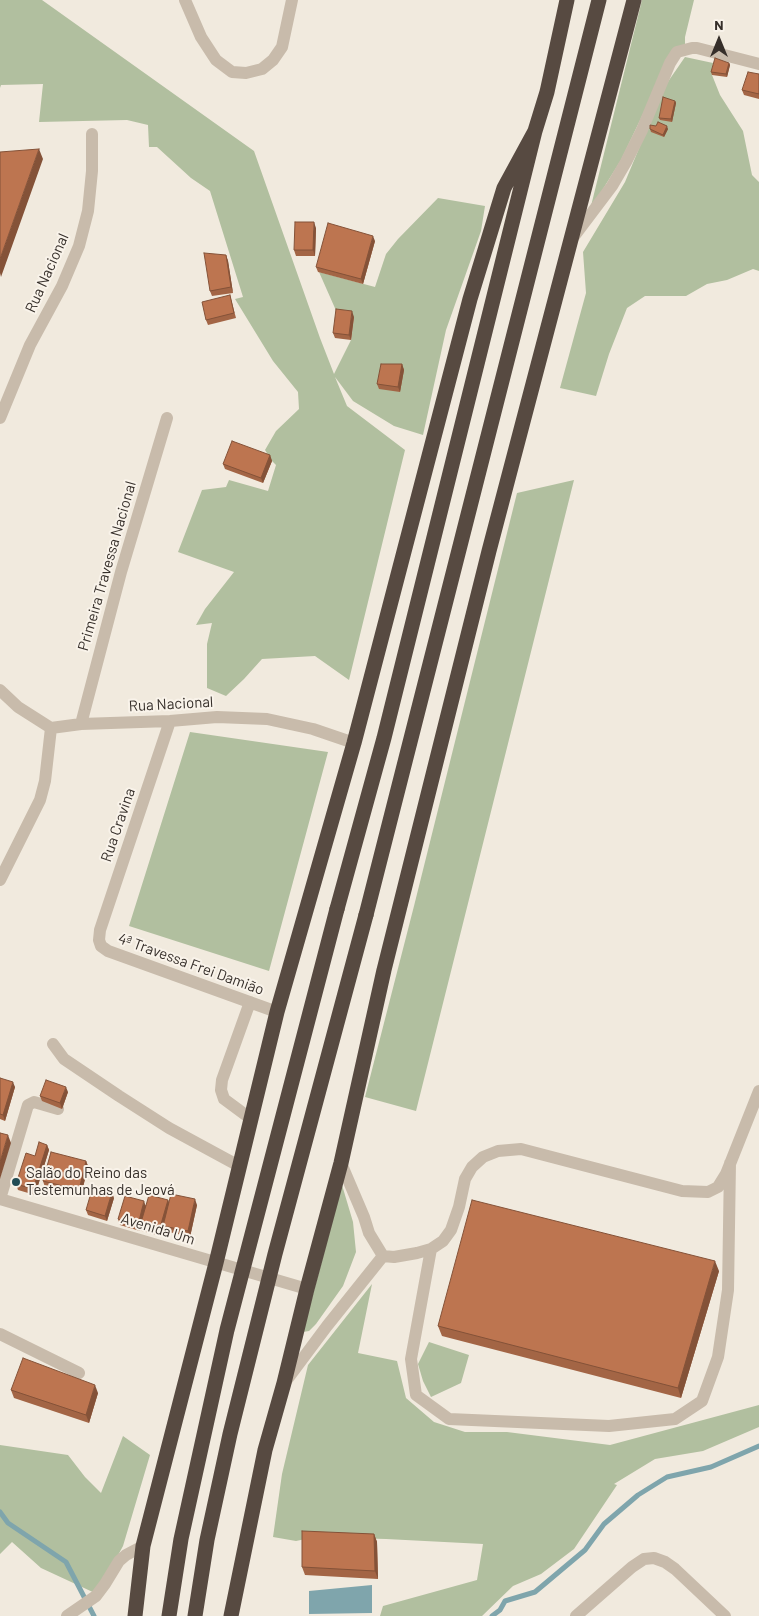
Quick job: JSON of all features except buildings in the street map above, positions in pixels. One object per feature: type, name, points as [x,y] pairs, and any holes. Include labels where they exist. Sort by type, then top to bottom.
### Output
[{"type":"highway","points":[[169,1616],[181,1538],[227,1330],[386,729],[535,131],[547,92],[567,0]]},
{"type":"highway","points":[[195,1616],[207,1540],[230,1434],[275,1254],[366,915],[599,0]]},
{"type":"highway","points":[[231,1616],[265,1450],[341,1163],[389,950],[489,551],[634,0]]},
{"type":"highway","points":[[135,1616],[143,1546],[216,1263],[277,1012],[354,743],[470,298],[504,188],[535,131]]},
{"type":"street","points":[[185,0],[201,37],[216,60],[232,72],[246,73],[262,69],[273,60],[282,47],[292,0]]},
{"type":"street","points":[[570,241],[612,186],[626,162],[642,130],[670,63],[677,52],[692,48],[759,64]]},
{"type":"street","name":"Rua Nacional","points":[[0,418],[30,345],[62,286],[79,246],[88,211],[92,171],[92,134]]},
{"type":"street","name":"Primeira Travessa Nacional","points":[[81,724],[121,572],[167,418]]},
{"type":"street","points":[[0,690],[18,707],[51,728],[45,781],[40,800],[0,880]]},
{"type":"street","name":"Rua Nacional","points":[[51,728],[81,724],[170,721],[217,716],[268,720],[313,728],[354,743]]},
{"type":"street","name":"Rua Cravina","points":[[99,940],[100,930],[170,721]]},
{"type":"street","name":"4ª Travessa Frei Damião","points":[[99,940],[101,946],[108,952],[277,1012]]},
{"type":"street","points":[[250,1002],[222,1080],[221,1090],[224,1099],[252,1119]]},
{"type":"street","points":[[54,1044],[64,1059],[118,1096],[169,1128],[240,1166]]},
{"type":"street","points":[[383,1256],[394,1257],[431,1249],[443,1241],[451,1230],[459,1207],[465,1179],[472,1167],[483,1157],[498,1151],[521,1149],[682,1191],[708,1192],[718,1187],[726,1174],[759,1090]]},
{"type":"street","points":[[0,1199],[28,1105],[34,1102],[58,1108]]},
{"type":"street","points":[[341,1163],[369,1233],[383,1256]]},
{"type":"street","points":[[431,1249],[411,1359],[416,1396],[448,1419],[609,1426],[675,1420],[702,1401],[718,1358],[728,1290],[730,1163]]},
{"type":"street","name":"Avenida Um","points":[[0,1199],[307,1289]]},
{"type":"street","points":[[284,1383],[383,1256]]},
{"type":"street","points":[[0,1334],[79,1373]]},
{"type":"street","points":[[67,1616],[96,1596],[119,1561],[143,1546]]},
{"type":"street","points":[[576,1616],[632,1567],[644,1559],[654,1558],[665,1562],[675,1569],[725,1616]]},
{"type":"green space","points":[[0,0],[42,0],[254,151],[334,374],[351,340],[354,317],[338,315],[319,272],[375,287],[386,254],[438,198],[485,206],[481,231],[446,330],[423,435],[394,426],[353,401],[335,377],[347,406],[405,450],[349,680],[315,656],[262,659],[226,696],[207,688],[207,644],[212,623],[196,625],[205,609],[234,572],[178,552],[202,490],[226,487],[229,480],[268,491],[276,465],[265,450],[276,431],[299,409],[298,392],[273,361],[235,299],[243,297],[210,191],[191,178],[157,147],[149,147],[148,125],[127,120],[39,122],[43,84],[1,85],[0,88]]},
{"type":"green space","points":[[642,0],[694,0],[685,37],[685,47],[655,89],[621,160],[590,210]]},
{"type":"green space","points":[[685,57],[713,63],[712,75],[720,95],[743,131],[752,175],[759,182],[759,271],[753,269],[727,280],[707,284],[686,296],[645,296],[627,308],[609,354],[596,396],[560,388],[586,293],[583,252],[625,182],[665,86]]},
{"type":"green space","points":[[574,480],[416,1111],[365,1097],[517,493]]},
{"type":"green space","points":[[190,732],[328,752],[269,971],[129,926]]},
{"type":"green space","points":[[342,1185],[353,1222],[356,1252],[343,1286],[316,1324],[309,1331],[303,1332]]},
{"type":"green space","points":[[372,1284],[358,1353],[397,1361],[406,1398],[434,1422],[465,1432],[507,1432],[610,1445],[759,1405],[759,1427],[703,1451],[655,1459],[614,1484],[617,1485],[574,1549],[541,1574],[513,1586],[482,1616],[380,1616],[383,1606],[477,1580],[483,1544],[315,1537],[296,1541],[273,1537],[282,1474],[308,1365]]},
{"type":"green space","points":[[429,1342],[469,1355],[461,1383],[431,1397],[423,1381],[418,1364]]},
{"type":"green space","points":[[123,1436],[150,1455],[123,1546],[97,1594],[41,1568],[12,1542],[0,1554],[0,1445],[68,1455],[85,1477],[101,1493]]},
{"type":"water","points":[[372,1585],[372,1613],[309,1614],[309,1591]]},
{"type":"waterway","points":[[492,1616],[500,1610],[505,1601],[535,1592],[585,1550],[604,1524],[638,1495],[667,1477],[711,1467],[759,1446]]},
{"type":"waterway","points":[[0,1512],[8,1523],[66,1562],[94,1616]]},
{"type":"place","name":"Salão do Reino das Testemunhas de Jeová","points":[[16,1182]]}]
